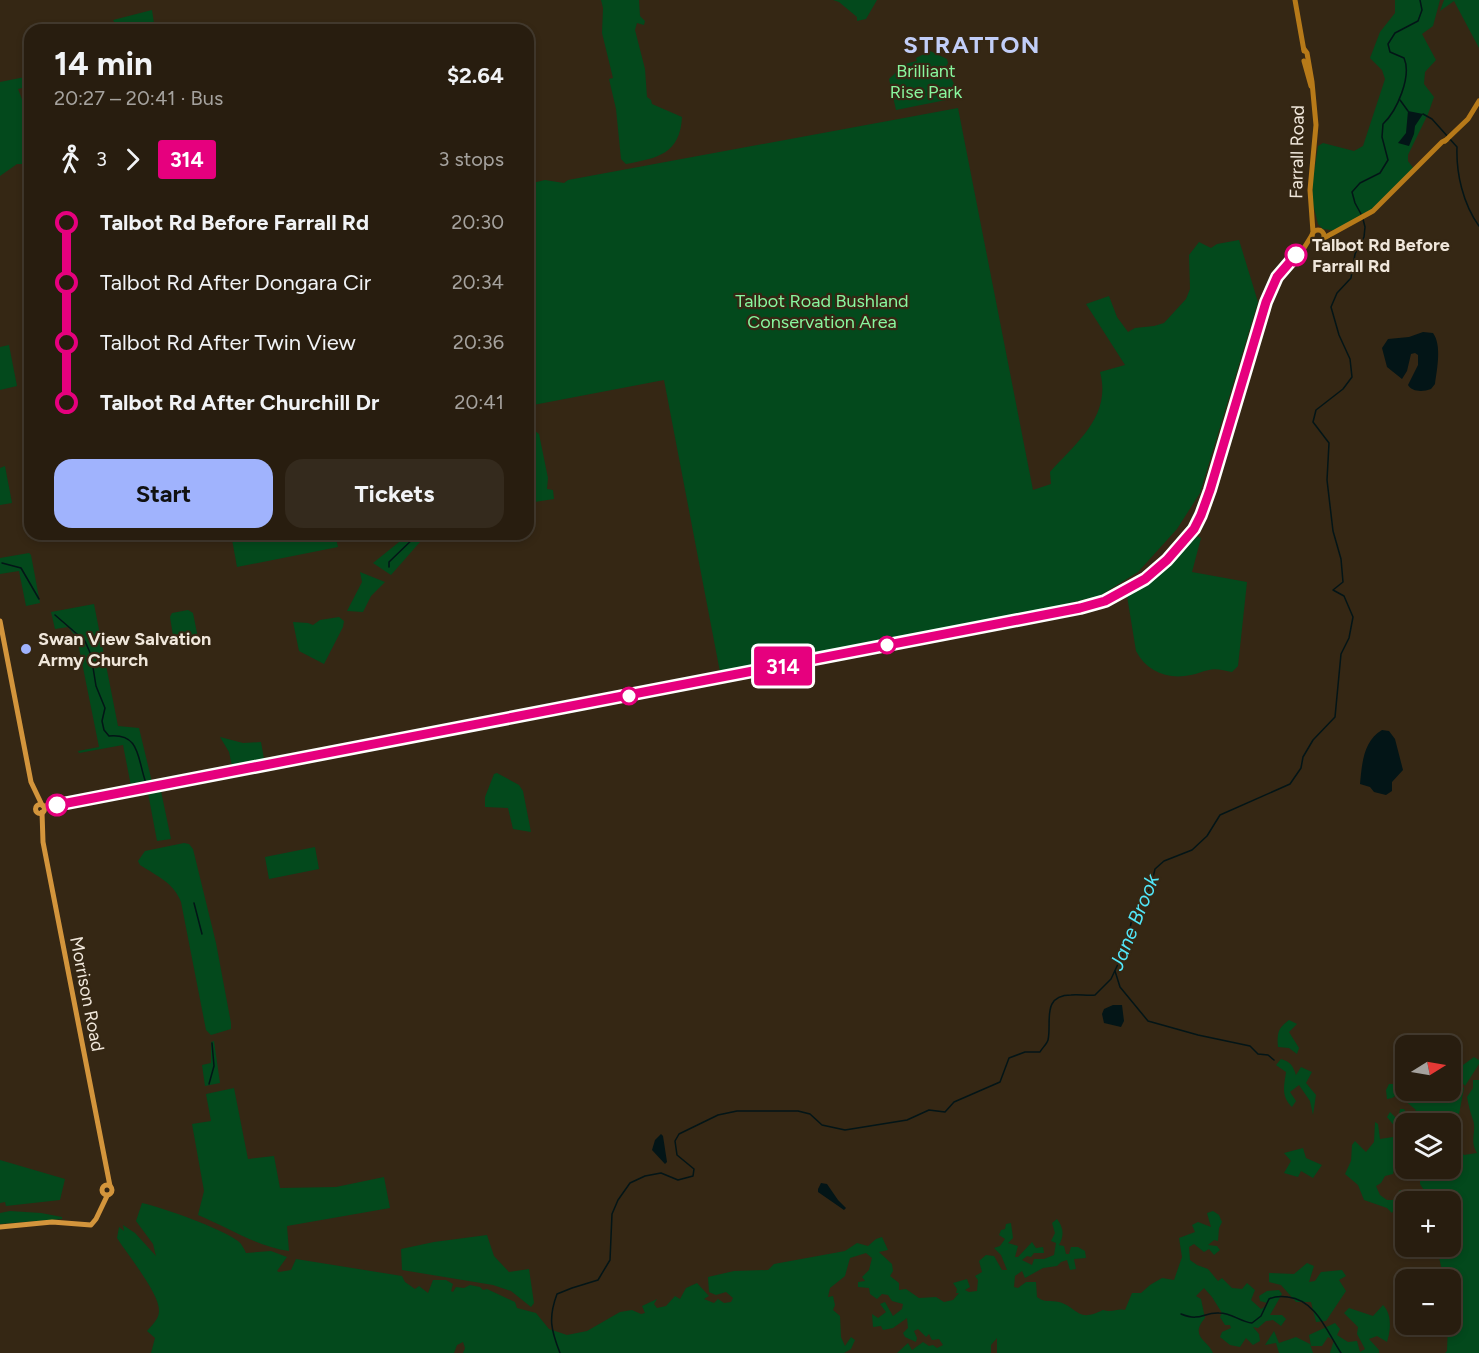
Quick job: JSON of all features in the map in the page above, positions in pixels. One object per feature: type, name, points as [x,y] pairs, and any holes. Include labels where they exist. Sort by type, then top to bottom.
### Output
[{"type":"main road","name":"Farrall Road","points":[[1295,0],[1312,82],[1316,125],[1310,190],[1313,236]]},
{"type":"main road","points":[[41,809],[846,654],[1080,608],[1105,601],[1153,573],[1185,539],[1198,513],[1201,512],[1210,490],[1254,335],[1268,296],[1281,272],[1313,236],[1339,231],[1362,219],[1416,172],[1468,119],[1479,101]]},
{"type":"main road","name":"Farrall Road","points":[[1313,216],[1322,233]]},
{"type":"main road","points":[[1313,236],[1320,242],[1322,233]]},
{"type":"main road","name":"Morrison Road","points":[[0,621],[27,762],[41,809],[43,842],[106,1170],[107,1186],[102,1189],[105,1195],[103,1203],[93,1224],[52,1222],[0,1227]]},
{"type":"green space","points":[[601,0],[639,0],[640,16],[645,21],[644,25],[637,23],[635,30],[645,69],[647,97],[652,104],[682,117],[677,139],[672,147],[657,156],[626,164],[621,159],[616,109],[609,79],[613,78],[602,33]]},
{"type":"green space","points":[[833,0],[877,0],[866,19],[857,21],[857,17],[839,2]]},
{"type":"green space","points":[[1395,0],[1440,0],[1433,26],[1422,34],[1436,60],[1425,72],[1424,84],[1434,97],[1408,155],[1408,161],[1414,169],[1376,208],[1339,231],[1323,229],[1318,224],[1312,200],[1318,146],[1323,143],[1354,151],[1363,146],[1385,79],[1382,70],[1370,58],[1380,32],[1395,13]]},
{"type":"green space","points":[[1444,0],[1479,0],[1479,48],[1454,1],[1440,11]]},
{"type":"green space","points":[[152,10],[154,24],[115,24],[113,20]]},
{"type":"green space","name":"Brilliant Rise Park","points":[[930,51],[947,59],[946,67],[954,84],[956,98],[896,110],[889,79],[905,64],[917,61],[916,58]]},
{"type":"green space","points":[[24,77],[24,88],[18,89],[24,104],[24,165],[17,164],[0,176],[0,82]]},
{"type":"green space","name":"Talbot Road Bushland Conservation Area","points":[[958,108],[1033,490],[1051,484],[1050,472],[1089,428],[1101,402],[1100,372],[1125,365],[1086,304],[1109,296],[1117,317],[1128,332],[1135,328],[1164,323],[1186,299],[1190,289],[1189,255],[1199,242],[1211,248],[1217,244],[1239,240],[1258,302],[1200,493],[1177,529],[1138,572],[1101,595],[1055,607],[720,672],[664,380],[534,405],[534,183],[545,180],[564,183],[568,180]]},
{"type":"green space","points":[[9,345],[17,386],[0,390],[0,347]]},
{"type":"green space","points":[[534,431],[539,434],[548,478],[547,489],[553,490],[554,499],[534,502]]},
{"type":"green space","points":[[5,466],[12,503],[0,505],[0,468]]},
{"type":"green space","points":[[1194,535],[1201,538],[1192,572],[1247,582],[1238,666],[1232,672],[1215,669],[1193,675],[1166,675],[1152,669],[1136,651],[1127,596],[1165,567]]},
{"type":"green space","points":[[232,540],[336,540],[338,547],[237,567]]},
{"type":"green space","points":[[402,540],[422,540],[391,575],[373,563]]},
{"type":"green space","points":[[29,553],[40,603],[26,606],[19,571],[0,574],[0,558]]},
{"type":"green space","points":[[360,572],[385,582],[371,596],[363,612],[347,611],[362,582]]},
{"type":"green space","points":[[94,604],[118,726],[139,728],[152,782],[131,786],[123,745],[79,753],[78,751],[99,747],[77,638],[68,627],[55,629],[51,612]]},
{"type":"green space","points":[[188,610],[193,613],[198,638],[194,643],[179,646],[174,642],[170,617],[172,613]]},
{"type":"green space","points":[[339,617],[344,621],[343,627],[324,664],[299,651],[293,622],[313,625],[320,620]]},
{"type":"green space","points":[[220,737],[243,743],[261,742],[264,759],[232,766],[229,752]]},
{"type":"green space","points":[[497,773],[519,785],[523,791],[531,832],[513,829],[508,808],[485,807],[485,797],[494,774]]},
{"type":"green space","points":[[161,791],[171,839],[157,841],[148,793]]},
{"type":"green space","points":[[189,844],[193,849],[216,943],[231,1023],[231,1029],[211,1035],[206,1030],[181,902],[169,885],[140,865],[138,861],[145,851]]},
{"type":"green space","points":[[315,847],[319,869],[269,879],[265,857]]},
{"type":"green space","points":[[1289,1020],[1297,1024],[1289,1032],[1299,1048],[1297,1054],[1289,1048],[1278,1047],[1279,1031]]},
{"type":"green space","points":[[214,1041],[220,1083],[205,1086],[202,1065],[211,1063],[211,1042]]},
{"type":"green space","points":[[1474,1057],[1479,1060],[1479,1064],[1465,1086],[1461,1081],[1461,1064],[1463,1065]]},
{"type":"green space","points":[[1281,1059],[1291,1065],[1296,1075],[1301,1067],[1312,1072],[1306,1083],[1316,1095],[1313,1115],[1310,1101],[1299,1085],[1290,1092],[1296,1101],[1292,1107],[1286,1099],[1284,1091],[1286,1072],[1276,1065]]},
{"type":"green space","points":[[1473,1080],[1479,1080],[1479,1353],[1445,1353],[1448,1335],[1461,1335],[1461,1269],[1442,1269],[1439,1257],[1461,1257],[1461,1191],[1425,1191],[1420,1179],[1461,1179],[1461,1151],[1464,1155],[1477,1153],[1474,1144],[1474,1124],[1467,1097],[1473,1088]]},
{"type":"green space","points":[[1389,1084],[1395,1084],[1395,1096],[1387,1099],[1386,1090]]},
{"type":"green space","points":[[1461,1085],[1464,1088],[1459,1113],[1413,1113],[1416,1110],[1405,1101],[1461,1101]]},
{"type":"green space","points":[[234,1088],[248,1159],[274,1156],[280,1188],[336,1187],[384,1177],[390,1208],[287,1226],[289,1251],[254,1241],[198,1215],[204,1191],[192,1124],[211,1121],[206,1094]]},
{"type":"green space","points":[[1390,1112],[1395,1117],[1395,1127],[1387,1117]]},
{"type":"green space","points":[[1375,1122],[1378,1124],[1380,1139],[1393,1137],[1395,1131],[1393,1174],[1385,1176],[1376,1186],[1380,1195],[1387,1200],[1393,1200],[1395,1197],[1395,1207],[1392,1213],[1387,1208],[1364,1200],[1358,1185],[1345,1174],[1351,1161],[1352,1145],[1355,1141],[1366,1152],[1374,1142]]},
{"type":"green space","points":[[1303,1148],[1306,1158],[1322,1165],[1313,1178],[1301,1171],[1298,1177],[1284,1173],[1291,1161],[1284,1153]]},
{"type":"green space","points":[[0,1160],[65,1179],[60,1200],[6,1206],[5,1202],[0,1203]]},
{"type":"green space","points":[[142,1203],[218,1230],[238,1241],[246,1253],[271,1251],[287,1257],[277,1271],[279,1272],[291,1270],[296,1259],[402,1276],[405,1282],[415,1289],[419,1286],[428,1293],[433,1280],[446,1280],[453,1284],[451,1291],[453,1292],[456,1287],[464,1288],[470,1285],[480,1287],[515,1302],[517,1308],[536,1313],[549,1329],[567,1335],[587,1331],[620,1312],[632,1310],[641,1314],[645,1313],[642,1306],[657,1299],[654,1304],[657,1308],[666,1306],[675,1296],[680,1299],[686,1288],[697,1283],[709,1296],[704,1299],[714,1303],[718,1299],[724,1303],[731,1302],[733,1298],[726,1292],[716,1295],[709,1292],[708,1277],[734,1271],[768,1270],[774,1264],[845,1251],[857,1243],[868,1246],[882,1237],[888,1250],[879,1252],[892,1264],[893,1271],[890,1276],[899,1283],[899,1290],[906,1289],[919,1298],[936,1297],[944,1302],[953,1300],[959,1293],[956,1293],[957,1289],[953,1283],[967,1279],[970,1287],[965,1290],[977,1291],[978,1280],[975,1276],[982,1272],[979,1261],[986,1255],[994,1256],[1002,1270],[1007,1270],[1001,1255],[994,1248],[1000,1246],[1005,1239],[999,1235],[1001,1230],[1005,1229],[1006,1224],[1011,1223],[1013,1238],[1008,1243],[1018,1246],[1015,1257],[1018,1257],[1032,1242],[1036,1248],[1043,1247],[1044,1253],[1034,1253],[1031,1257],[1027,1256],[1022,1260],[1032,1265],[1034,1259],[1044,1259],[1054,1255],[1056,1243],[1051,1241],[1055,1233],[1052,1223],[1057,1219],[1062,1232],[1059,1245],[1064,1246],[1066,1254],[1069,1254],[1071,1247],[1078,1247],[1085,1251],[1086,1258],[1074,1259],[1076,1269],[1070,1270],[1067,1260],[1057,1266],[1043,1268],[1025,1278],[1022,1271],[1015,1276],[1014,1287],[1018,1288],[1026,1282],[1036,1282],[1037,1297],[1045,1301],[1059,1302],[1083,1315],[1103,1310],[1125,1310],[1132,1293],[1141,1293],[1162,1278],[1174,1280],[1182,1257],[1179,1238],[1195,1232],[1192,1225],[1198,1222],[1211,1227],[1207,1213],[1213,1211],[1219,1215],[1222,1222],[1218,1241],[1214,1240],[1208,1245],[1217,1246],[1220,1250],[1214,1255],[1209,1249],[1204,1252],[1194,1244],[1189,1247],[1190,1260],[1208,1269],[1218,1281],[1222,1278],[1232,1288],[1242,1289],[1247,1283],[1255,1290],[1251,1300],[1261,1309],[1267,1303],[1260,1301],[1259,1296],[1267,1291],[1279,1290],[1282,1294],[1270,1315],[1282,1315],[1286,1319],[1281,1326],[1273,1320],[1266,1321],[1258,1328],[1253,1327],[1259,1334],[1260,1341],[1253,1345],[1246,1338],[1240,1347],[1230,1345],[1220,1337],[1222,1332],[1231,1328],[1230,1325],[1225,1325],[1220,1317],[1222,1313],[1204,1288],[1196,1296],[1201,1299],[1205,1318],[1199,1334],[1213,1353],[997,1353],[997,1338],[991,1345],[991,1353],[897,1353],[908,1343],[912,1350],[923,1342],[937,1348],[943,1345],[939,1339],[932,1340],[929,1334],[926,1337],[918,1329],[914,1331],[916,1342],[905,1337],[903,1333],[908,1328],[907,1318],[893,1328],[883,1330],[881,1326],[873,1327],[872,1314],[878,1318],[886,1312],[880,1304],[885,1302],[893,1316],[902,1309],[903,1304],[892,1301],[888,1295],[882,1294],[877,1299],[870,1294],[869,1288],[858,1287],[858,1282],[865,1281],[862,1277],[869,1270],[872,1258],[866,1253],[850,1258],[845,1276],[830,1288],[828,1297],[833,1296],[835,1305],[833,1310],[840,1316],[841,1337],[845,1346],[851,1337],[855,1340],[851,1349],[844,1353],[463,1353],[465,1348],[463,1342],[457,1345],[454,1353],[151,1353],[155,1338],[147,1331],[158,1317],[158,1304],[149,1285],[117,1238],[119,1227],[124,1231],[123,1225],[135,1233],[156,1256],[153,1244],[136,1221]]},
{"type":"green space","points":[[10,1211],[41,1213],[62,1217],[62,1219],[0,1224],[0,1213]]},
{"type":"green space","points":[[487,1235],[494,1256],[509,1272],[529,1269],[534,1303],[531,1307],[511,1291],[493,1285],[402,1270],[401,1249]]},
{"type":"green space","points":[[1307,1263],[1314,1266],[1309,1282],[1315,1281],[1321,1272],[1342,1270],[1346,1276],[1339,1280],[1346,1291],[1326,1321],[1316,1322],[1311,1302],[1296,1302],[1281,1285],[1269,1282],[1269,1273],[1294,1274]]},
{"type":"green space","points":[[1383,1305],[1390,1322],[1387,1342],[1377,1336],[1369,1339],[1379,1353],[1330,1353],[1334,1340],[1328,1337],[1322,1346],[1311,1346],[1309,1335],[1335,1323],[1340,1329],[1337,1335],[1348,1342],[1357,1341],[1360,1352],[1365,1349],[1357,1334],[1358,1327],[1344,1313],[1349,1308],[1373,1316]]},
{"type":"green space","points":[[1274,1331],[1279,1343],[1296,1337],[1310,1344],[1313,1353],[1279,1353],[1276,1343],[1265,1345]]},
{"type":"shaded area","points":[[1408,111],[1423,114],[1415,126],[1409,146],[1398,143],[1406,133]]},
{"type":"shaded area","points":[[1423,332],[1433,333],[1436,338],[1438,364],[1435,384],[1431,389],[1418,391],[1408,385],[1418,365],[1418,355],[1411,354],[1407,371],[1402,379],[1387,367],[1382,348],[1388,339],[1409,337]]},
{"type":"shaded area","points":[[1382,730],[1389,731],[1395,739],[1403,770],[1392,782],[1392,791],[1386,795],[1374,792],[1370,787],[1360,784],[1367,747]]},
{"type":"shaded area","points":[[1113,1005],[1122,1005],[1124,1021],[1121,1027],[1104,1023],[1102,1014],[1104,1009]]},
{"type":"shaded area","points":[[661,1134],[667,1162],[665,1164],[652,1150],[655,1140]]},
{"type":"shaded area","points":[[821,1183],[827,1184],[846,1208],[844,1210],[818,1192]]},
{"type":"waterway","name":"Jane Brook","points":[[1361,214],[1352,192],[1360,183],[1380,173],[1388,160],[1382,137],[1383,124],[1398,102],[1405,83],[1404,58],[1390,52],[1388,44],[1395,33],[1418,21],[1422,10],[1420,0]]},
{"type":"waterway","points":[[1400,100],[1408,111]]},
{"type":"waterway","points":[[1423,114],[1432,119],[1457,147],[1462,188],[1473,217],[1479,226]]},
{"type":"waterway","name":"Jane Brook","points":[[560,1353],[552,1324],[552,1310],[557,1294],[598,1280],[610,1260],[612,1214],[618,1200],[630,1183],[645,1176],[661,1173],[678,1180],[693,1176],[694,1169],[677,1155],[675,1141],[679,1134],[718,1115],[737,1111],[798,1111],[810,1114],[822,1125],[845,1130],[907,1120],[929,1110],[945,1112],[954,1102],[1000,1082],[1009,1058],[1025,1052],[1040,1052],[1047,1043],[1050,1011],[1055,1000],[1062,996],[1095,995],[1111,979],[1126,947],[1133,914],[1151,886],[1155,869],[1164,861],[1192,850],[1207,836],[1220,815],[1290,784],[1301,768],[1303,757],[1313,740],[1335,717],[1341,654],[1349,638],[1353,617],[1344,596],[1333,590],[1343,582],[1341,559],[1333,531],[1327,480],[1329,443],[1313,422],[1316,410],[1343,389],[1352,377],[1350,359],[1339,335],[1331,307],[1337,293],[1351,278],[1355,254],[1364,237],[1363,219]]},
{"type":"waterway","points":[[389,567],[389,562],[412,540]]},
{"type":"waterway","points":[[2,563],[21,568],[39,599]]},
{"type":"waterway","points":[[55,615],[85,641],[91,655],[96,686],[105,708],[102,721],[104,730],[109,736],[119,736],[132,743],[139,757],[146,783]]},
{"type":"waterway","points":[[194,903],[202,934]]},
{"type":"waterway","points":[[1115,971],[1120,987],[1148,1021],[1250,1046],[1258,1054],[1268,1055],[1274,1060]]},
{"type":"waterway","points":[[209,1084],[214,1066],[212,1043]]},
{"type":"waterway","points":[[1181,1314],[1198,1317],[1224,1313],[1252,1323],[1261,1316],[1269,1299],[1278,1296],[1298,1299],[1320,1318],[1341,1353]]},
{"type":"bus line","name":"314","points":[[57,805],[869,650],[1105,601],[1153,573],[1188,537],[1195,526],[1210,490],[1254,335],[1266,302],[1277,277],[1296,255]]},
{"type":"place","name":"Talbot Rd Before Farrall Rd","points":[[1296,255]]},
{"type":"place","name":"Swan View Salvation Army Church","points":[[26,649]]},
{"type":"district","name":"STRATTON","points":[[972,44]]}]
